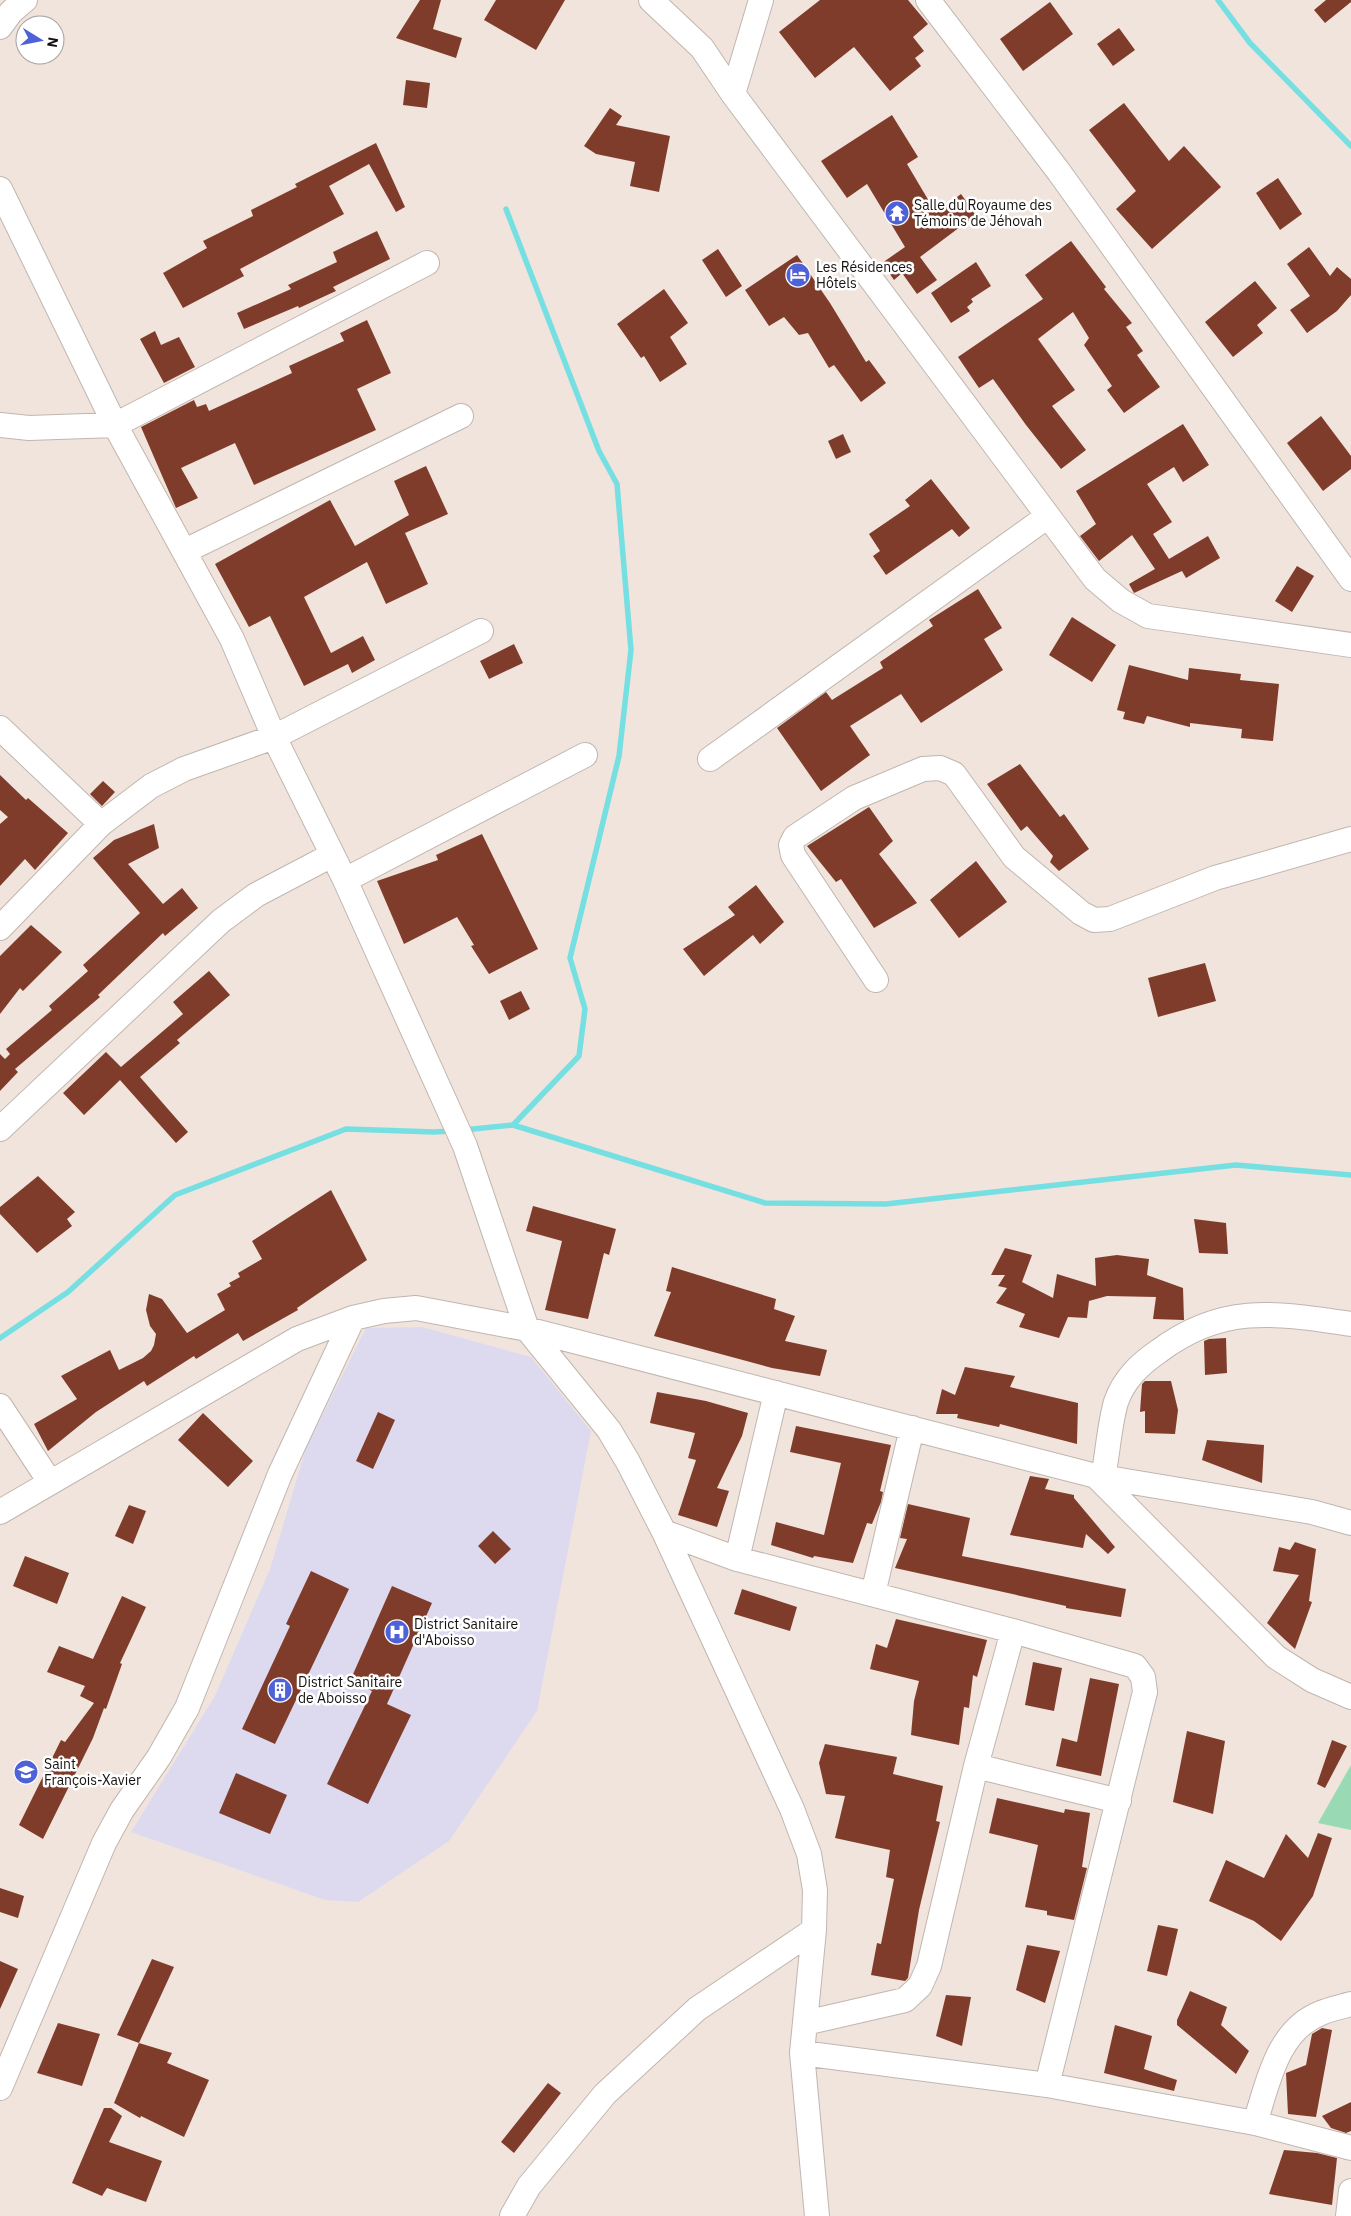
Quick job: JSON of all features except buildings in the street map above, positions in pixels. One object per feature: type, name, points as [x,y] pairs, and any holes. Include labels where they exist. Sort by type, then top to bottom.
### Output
[{"type":"street","points":[[0,27],[11,12],[25,0]]},
{"type":"street","points":[[651,0],[702,48],[733,94],[1095,579],[1121,601],[1148,616],[1351,645]]},
{"type":"street","points":[[733,94],[761,0]]},
{"type":"street","points":[[928,0],[1059,172],[1351,579]]},
{"type":"street","points":[[0,189],[115,425],[232,639],[274,737],[345,880],[465,1146],[528,1329],[609,1430],[628,1462],[664,1532],[792,1809],[809,1854],[815,1890],[814,1930],[802,2053],[817,2216]]},
{"type":"street","points":[[0,425],[30,428],[115,425],[428,263]]},
{"type":"street","points":[[185,551],[461,416]]},
{"type":"street","points":[[710,758],[1048,516]]},
{"type":"street","points":[[0,928],[101,824],[151,786],[184,769],[274,737],[481,631]]},
{"type":"street","points":[[0,728],[101,824]]},
{"type":"street","points":[[345,880],[585,755]]},
{"type":"street","points":[[876,980],[792,855],[790,845],[796,837],[854,798],[923,769],[940,768],[954,774],[1014,857],[1081,914],[1094,920],[1110,919],[1215,878],[1351,838]]},
{"type":"street","points":[[0,1129],[221,921],[256,895],[332,855]]},
{"type":"street","points":[[0,1512],[297,1339],[353,1318],[384,1311],[416,1308],[528,1329],[1100,1477],[1312,1512],[1351,1523]]},
{"type":"street","points":[[1100,1477],[1116,1403],[1126,1381],[1140,1364],[1179,1335],[1208,1323],[1240,1315],[1282,1314],[1351,1324]]},
{"type":"street","points":[[0,2088],[104,1842],[122,1810],[159,1757],[187,1708],[280,1474],[353,1318]]},
{"type":"street","points":[[737,1559],[776,1394]]},
{"type":"street","points":[[0,1406],[50,1482]]},
{"type":"street","points":[[873,1594],[912,1428]]},
{"type":"street","points":[[1100,1477],[1276,1656],[1312,1680],[1350,1689]]},
{"type":"street","points":[[664,1532],[737,1559],[1013,1631],[1135,1666],[1143,1677],[1145,1692],[1047,2085]]},
{"type":"street","points":[[804,2023],[904,2000],[920,1986],[929,1966],[976,1766],[1013,1631]]},
{"type":"street","points":[[976,1766],[1119,1801]]},
{"type":"street","points":[[512,2216],[529,2186],[605,2094],[698,2010],[814,1930]]},
{"type":"street","points":[[1255,2123],[1279,2050],[1295,2030],[1319,2013],[1351,2004]]},
{"type":"street","points":[[802,2053],[1047,2085],[1255,2123],[1351,2148]]},
{"type":"street","points":[[1348,2216],[1351,2191]]},
{"type":"shaded area","name":"District Sanitaire d'Aboisso","points":[[422,1327],[531,1357],[591,1431],[537,1711],[449,1841],[358,1902],[325,1900],[131,1832],[215,1696],[270,1569],[306,1448],[366,1328]]},
{"type":"green space","points":[[1351,1765],[1351,1830],[1318,1823]]},
{"type":"waterway","points":[[1218,0],[1250,43],[1351,146]]},
{"type":"waterway","points":[[506,209],[599,451],[617,484],[631,650],[619,756],[570,958],[585,1009],[579,1056],[513,1125]]},
{"type":"waterway","points":[[463,1130],[513,1125],[765,1203],[886,1204],[1236,1165],[1351,1175]]},
{"type":"waterway","points":[[0,1338],[68,1292],[175,1195],[346,1129],[451,1131]]},
{"type":"place","name":"Salle du Royaume des Témoins de Jéhovah","points":[[897,213]]},
{"type":"place","name":"Les Résidences Hôtels","points":[[798,275]]},
{"type":"place","name":"District Sanitaire d'Aboisso","points":[[397,1632]]},
{"type":"place","name":"District Sanitaire de Aboisso","points":[[280,1690]]},
{"type":"place","name":"Saint François-Xavier","points":[[26,1772]]}]
